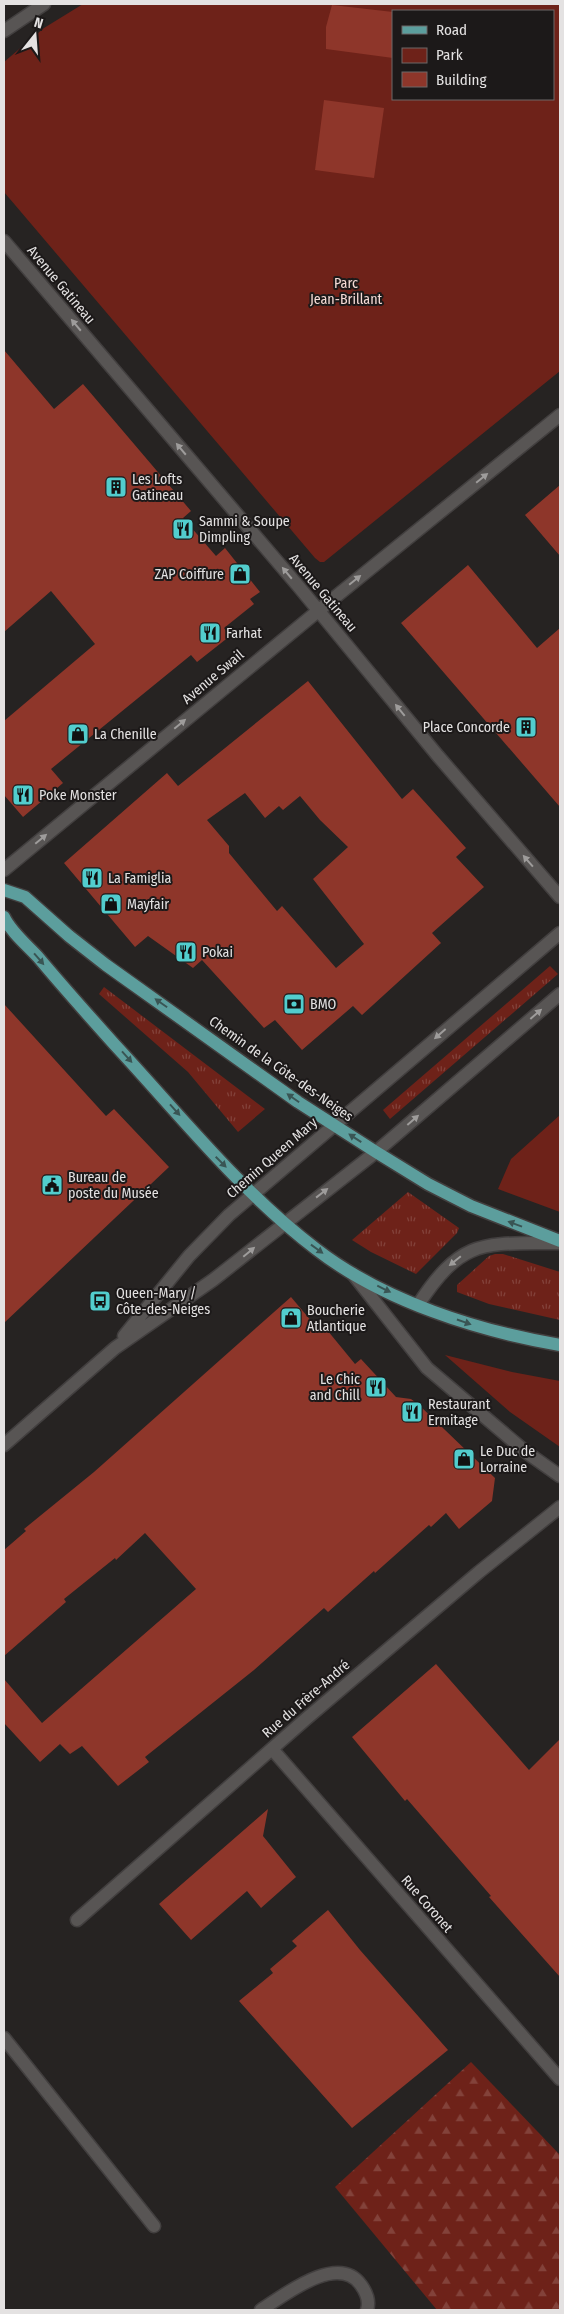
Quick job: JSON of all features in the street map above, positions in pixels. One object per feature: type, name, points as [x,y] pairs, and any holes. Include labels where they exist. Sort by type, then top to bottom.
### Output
[{"type":"main road","name":"Chemin de la Côte-des-Neiges","points":[[4,890],[25,897],[69,936],[106,964],[333,1125],[434,1187],[471,1206],[560,1242]]},
{"type":"main road","points":[[4,917],[101,1029],[254,1195],[318,1251],[351,1272],[418,1305],[496,1332],[560,1346]]},
{"type":"street","points":[[4,32],[44,4]]},
{"type":"street","name":"Avenue Gatineau","points":[[4,241],[318,611],[438,756],[560,897]]},
{"type":"street","name":"Avenue Swail","points":[[4,870],[318,611],[560,415]]},
{"type":"street","name":"Chemin Queen Mary","points":[[115,1348],[189,1256],[229,1216],[333,1125],[560,933]]},
{"type":"street","name":"Chemin Queen Mary","points":[[4,1445],[115,1348],[213,1280],[376,1152],[560,994]]},
{"type":"street","name":"Chemin de la Côte-des-Neiges","points":[[418,1305],[440,1273],[473,1249],[491,1244],[560,1242]]},
{"type":"street","points":[[351,1272],[427,1368],[526,1452],[560,1476]]},
{"type":"street","name":"Rue du Frère-André","points":[[77,1920],[272,1749],[479,1572],[560,1507]]},
{"type":"street","name":"Rue Coronet","points":[[272,1749],[560,2079]]},
{"type":"street","points":[[4,2038],[154,2226]]},
{"type":"street","points":[[261,2310],[304,2283],[318,2277],[337,2273],[343,2273],[359,2282],[368,2299],[367,2310]]},
{"type":"green space","name":"Parc Jean-Brillant","points":[[83,4],[560,4],[560,371],[324,562],[320,562],[4,192],[4,62],[44,28]]},
{"type":"green space","points":[[550,966],[558,974],[390,1119],[383,1110]]},
{"type":"green space","points":[[104,987],[265,1109],[238,1132],[188,1072],[99,994]]},
{"type":"green space","points":[[560,1115],[560,1212],[498,1189],[511,1159]]},
{"type":"green space","points":[[408,1192],[459,1228],[457,1233],[416,1274],[371,1252],[352,1240]]},
{"type":"green space","points":[[503,1254],[560,1272],[560,1320],[489,1304],[457,1292],[457,1285],[489,1256]]},
{"type":"green space","points":[[445,1355],[512,1372],[560,1381],[560,1447],[510,1412]]},
{"type":"green space","points":[[471,2062],[560,2155],[560,2310],[437,2310],[335,2187]]},
{"type":"building","points":[[332,5],[392,12],[392,58],[326,49],[326,27]]},
{"type":"building","points":[[324,100],[384,108],[374,178],[315,170]]},
{"type":"building","points":[[4,350],[54,409],[83,384],[191,511],[183,518],[216,556],[225,548],[260,592],[250,599],[254,604],[224,628],[230,636],[197,662],[191,655],[51,769],[63,783],[23,817],[4,795],[4,721],[95,644],[51,591],[4,632]]},
{"type":"building","points":[[560,485],[560,556],[525,515]]},
{"type":"building","name":"Place Concorde","points":[[468,565],[537,648],[560,628],[560,807],[401,623]]},
{"type":"building","points":[[308,681],[402,799],[413,789],[466,848],[456,857],[484,887],[432,933],[441,943],[362,1015],[353,1006],[302,1050],[275,1020],[264,1028],[202,960],[193,968],[148,936],[135,947],[64,863],[167,773],[178,786]],"holes":[[[245,793],[265,818],[279,806],[283,810],[300,796],[320,820],[348,847],[313,879],[364,944],[336,968],[282,906],[277,911],[229,853],[229,846],[207,820]]]},
{"type":"building","points":[[4,1004],[106,1116],[114,1109],[169,1167],[4,1323]]},
{"type":"building","points":[[291,1297],[318,1329],[323,1325],[355,1364],[361,1359],[396,1397],[411,1399],[419,1405],[495,1478],[492,1501],[459,1529],[446,1513],[431,1527],[429,1525],[328,1612],[324,1608],[254,1670],[145,1757],[149,1762],[118,1786],[82,1746],[70,1754],[60,1744],[40,1762],[4,1723],[4,1679],[42,1723],[196,1589],[145,1533],[116,1560],[115,1558],[64,1599],[66,1602],[4,1656],[4,1550],[26,1531],[24,1529],[94,1472]]},
{"type":"building","points":[[436,1664],[529,1770],[560,1739],[560,1977],[489,1897],[491,1896],[407,1799],[405,1801],[352,1737]]},
{"type":"building","points":[[268,1809],[263,1836],[296,1877],[261,1908],[247,1891],[191,1940],[159,1904]]},
{"type":"building","points":[[328,1910],[360,1950],[448,2050],[352,2128],[239,2001],[273,1973],[270,1969],[297,1946],[292,1941]]},
{"type":"place","name":"Les Lofts Gatineau","points":[[116,487]]},
{"type":"place","name":"Sammi & Soupe Dimpling","points":[[183,529]]},
{"type":"place","name":"ZAP Coiffure","points":[[240,574]]},
{"type":"place","name":"Farhat","points":[[210,633]]},
{"type":"place","name":"Place Concorde","points":[[526,727]]},
{"type":"place","name":"La Chenille","points":[[78,734]]},
{"type":"place","name":"Poke Monster","points":[[23,795]]},
{"type":"place","name":"La Famiglia","points":[[92,878]]},
{"type":"place","name":"Mayfair","points":[[111,904]]},
{"type":"place","name":"Pokai","points":[[186,952]]},
{"type":"place","name":"BMO","points":[[294,1004]]},
{"type":"place","name":"Bureau de poste du Musée","points":[[52,1185]]},
{"type":"place","name":"Queen-Mary / Côte-des-Neiges","points":[[100,1301]]},
{"type":"place","name":"Boucherie Atlantique","points":[[291,1318]]},
{"type":"place","name":"Le Chic and Chill","points":[[376,1387]]},
{"type":"place","name":"Restaurant Ermitage","points":[[412,1412]]},
{"type":"place","name":"Le Duc de Lorraine","points":[[464,1459]]}]
